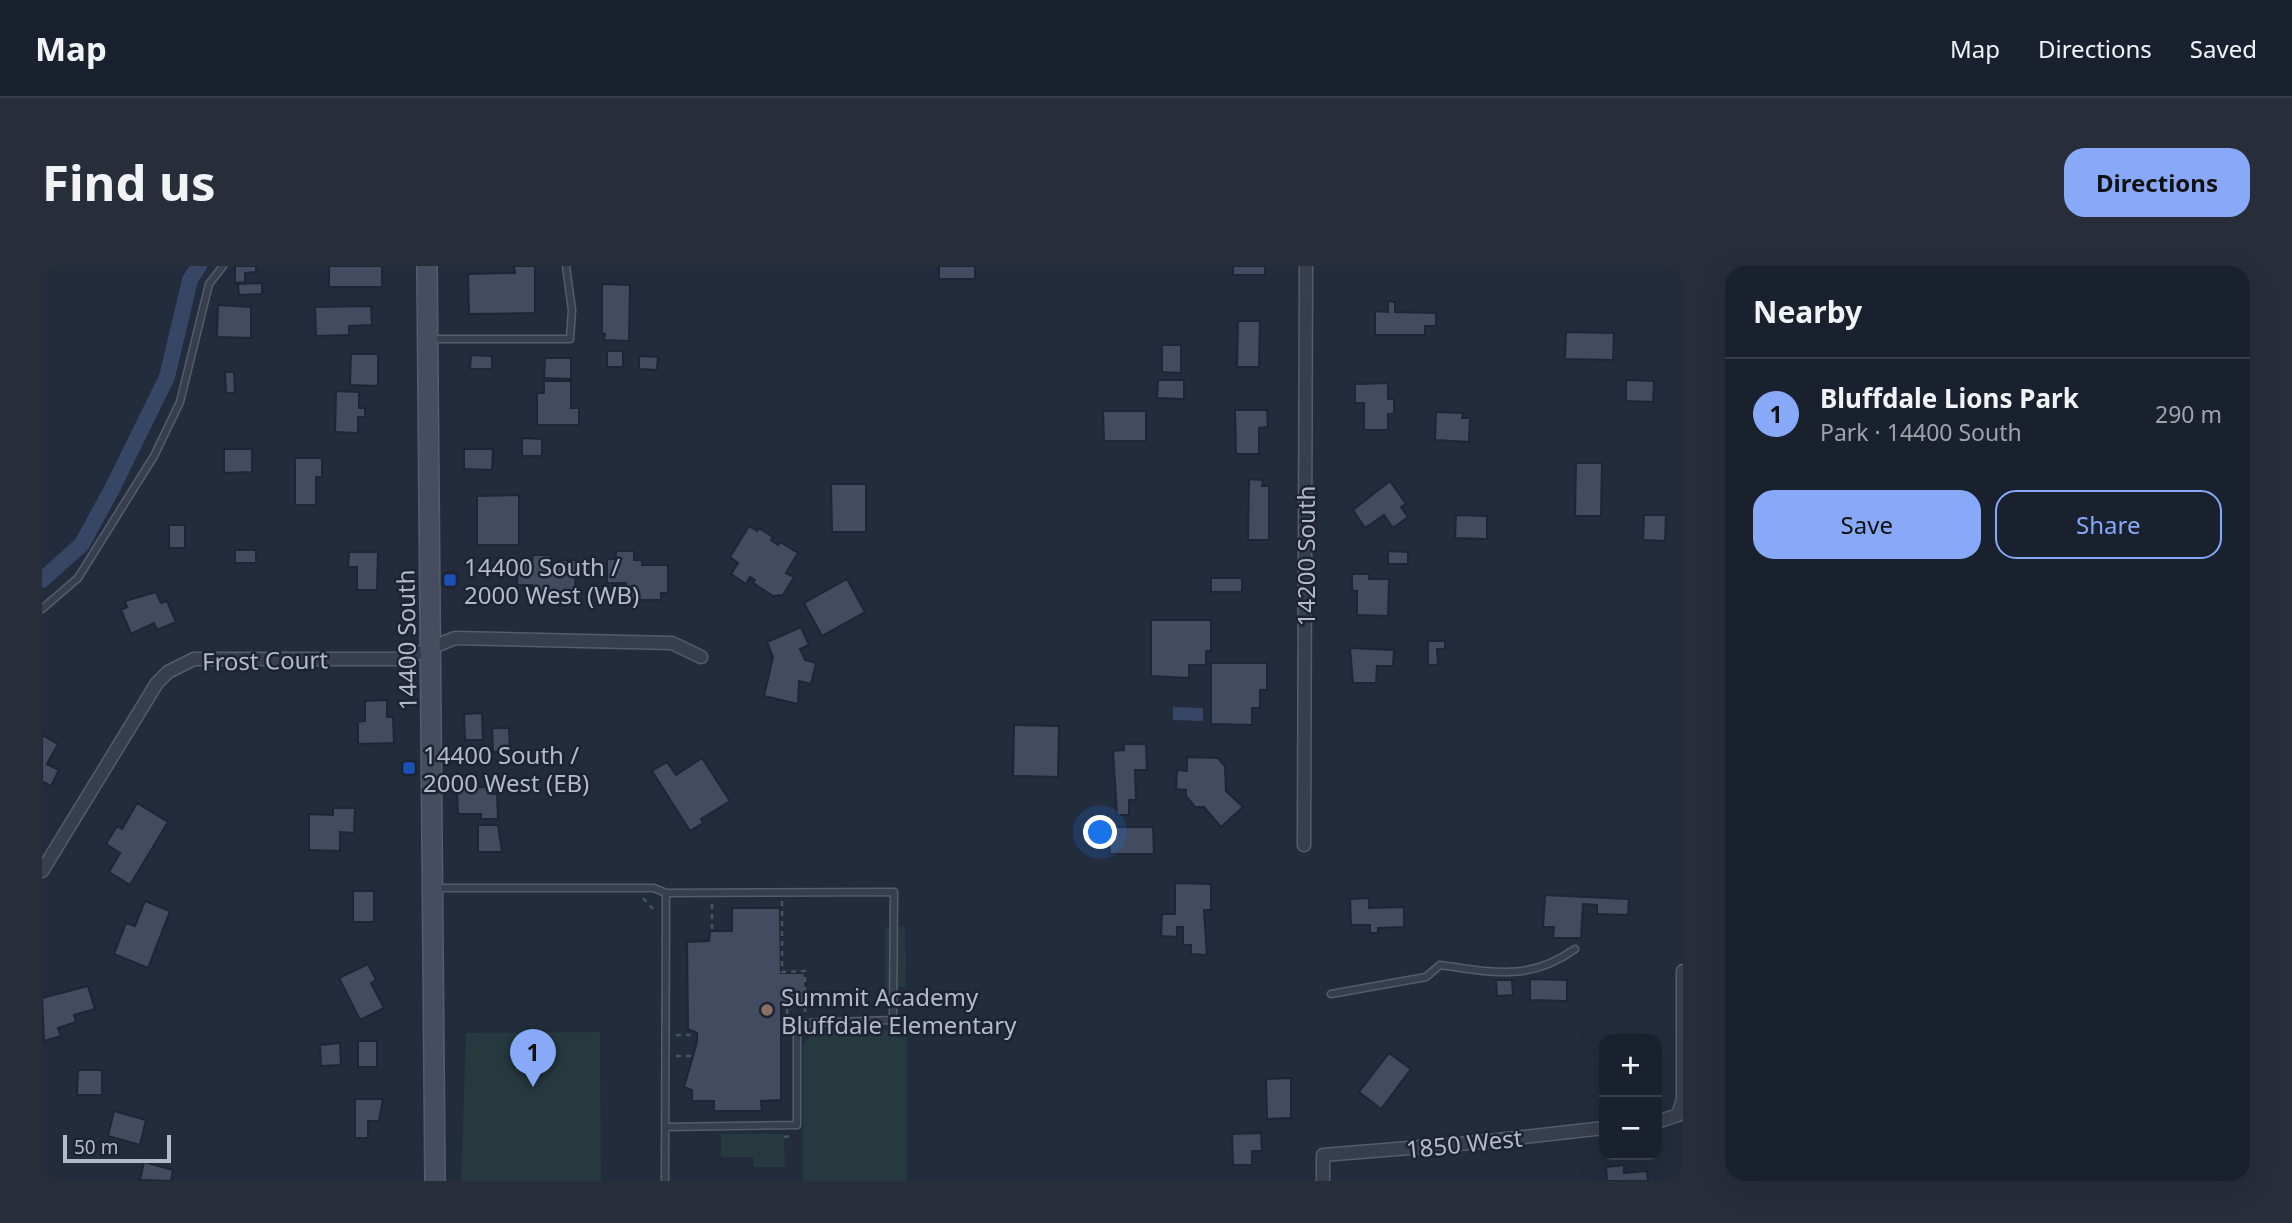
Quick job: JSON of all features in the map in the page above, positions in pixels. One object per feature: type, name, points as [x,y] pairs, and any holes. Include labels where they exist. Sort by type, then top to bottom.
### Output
[{"type":"main road","name":"14400 South","points":[[427,266],[435,1181]]},
{"type":"street","name":"14200 South","points":[[1304,845],[1306,266]]},
{"type":"street","name":"Frost Court","points":[[42,871],[157,682],[180,664],[209,659],[404,659],[455,638],[672,643],[701,657]]},
{"type":"street","points":[[1662,1120],[1678,1115],[1683,1099],[1683,971]]},
{"type":"street","name":"1850 West","points":[[1323,1181],[1323,1155],[1599,1128]]},
{"type":"lane","points":[[42,609],[78,578],[154,456],[180,402],[209,284],[223,266]]},
{"type":"lane","points":[[426,339],[570,339],[572,310],[566,266]]},
{"type":"lane","points":[[433,888],[654,888],[666,893],[894,892],[893,1020],[806,1023],[797,1032],[797,1125],[665,1127]]},
{"type":"lane","points":[[665,1181],[666,893]]},
{"type":"lane","points":[[1331,994],[1426,977],[1440,965],[1527,973],[1554,965],[1574,950]]},
{"type":"path","points":[[703,901],[712,901],[712,929]]},
{"type":"path","points":[[782,901],[782,972],[805,971],[805,1014],[797,1016]]},
{"type":"path","points":[[787,1009],[788,1027],[792,1020]]},
{"type":"path","points":[[691,1056],[676,1056],[676,1035],[694,1035]]},
{"type":"green space","points":[[905,926],[906,987],[885,988],[885,927]]},
{"type":"green space","points":[[819,1030],[907,1030],[907,1181],[803,1181],[803,1046],[811,1034]]},
{"type":"green space","points":[[600,1032],[601,1181],[461,1181],[466,1033]]},
{"type":"green space","points":[[721,1134],[784,1134],[785,1167],[754,1167],[753,1157],[721,1157]]},
{"type":"water","points":[[1173,707],[1203,708],[1203,721],[1173,720]]},
{"type":"building","points":[[235,266],[256,266],[256,272],[245,273],[245,282],[235,283]]},
{"type":"building","points":[[329,266],[382,266],[382,287],[329,287]]},
{"type":"building","points":[[514,266],[535,266],[535,313],[469,314],[468,274],[515,273]]},
{"type":"building","points":[[939,266],[975,266],[975,279],[939,279]]},
{"type":"building","points":[[1233,266],[1265,266],[1265,275],[1233,275]]},
{"type":"building","points":[[262,283],[262,294],[239,295],[238,284]]},
{"type":"building","points":[[602,284],[630,285],[629,341],[604,340]]},
{"type":"building","points":[[1388,301],[1395,302],[1395,312],[1436,313],[1436,326],[1425,326],[1425,335],[1375,335],[1375,311],[1388,312]]},
{"type":"building","points":[[218,305],[251,307],[251,338],[217,337]]},
{"type":"building","points":[[371,306],[372,325],[349,326],[349,335],[316,336],[315,307]]},
{"type":"building","points":[[1238,321],[1260,321],[1259,367],[1237,367]]},
{"type":"building","points":[[1566,332],[1614,333],[1613,360],[1565,359]]},
{"type":"building","points":[[1162,345],[1181,345],[1181,373],[1162,372]]},
{"type":"building","points":[[607,351],[623,351],[623,367],[607,367]]},
{"type":"building","points":[[351,354],[378,354],[378,386],[350,385]]},
{"type":"building","points":[[471,355],[492,356],[492,369],[470,369]]},
{"type":"building","points":[[639,356],[658,357],[657,370],[639,369]]},
{"type":"building","points":[[545,358],[571,358],[571,379],[544,378]]},
{"type":"building","points":[[225,372],[234,372],[235,393],[226,393]]},
{"type":"building","points":[[1158,380],[1184,380],[1184,399],[1157,398]]},
{"type":"building","points":[[1626,380],[1654,381],[1653,402],[1626,401]]},
{"type":"building","points":[[544,381],[571,381],[571,408],[579,408],[579,425],[537,425],[537,393],[544,393]]},
{"type":"building","points":[[1388,383],[1388,399],[1394,399],[1394,414],[1388,414],[1388,430],[1364,430],[1364,403],[1355,403],[1355,384]]},
{"type":"building","points":[[336,391],[359,392],[359,408],[365,408],[365,417],[358,417],[358,433],[335,432]]},
{"type":"building","points":[[1235,410],[1267,410],[1268,427],[1259,428],[1259,454],[1236,454]]},
{"type":"building","points":[[1103,411],[1146,411],[1146,441],[1104,441]]},
{"type":"building","points":[[1436,412],[1463,413],[1462,418],[1470,418],[1469,442],[1435,440]]},
{"type":"building","points":[[522,438],[542,439],[542,456],[522,456]]},
{"type":"building","points":[[224,449],[252,449],[252,472],[224,473]]},
{"type":"building","points":[[464,449],[493,449],[492,470],[464,469]]},
{"type":"building","points":[[295,458],[322,458],[322,477],[316,477],[316,505],[295,505]]},
{"type":"building","points":[[1576,463],[1602,463],[1601,516],[1575,516]]},
{"type":"building","points":[[1249,479],[1263,480],[1262,486],[1269,486],[1269,540],[1248,540]]},
{"type":"building","points":[[1390,481],[1406,504],[1401,507],[1408,517],[1393,528],[1384,515],[1365,528],[1353,510]]},
{"type":"building","points":[[831,484],[866,484],[866,532],[832,532]]},
{"type":"building","points":[[519,495],[519,545],[477,545],[477,496]]},
{"type":"building","points":[[1456,515],[1487,516],[1487,539],[1455,538]]},
{"type":"building","points":[[1644,515],[1666,515],[1665,541],[1643,540]]},
{"type":"building","points":[[169,525],[185,525],[185,548],[169,548]]},
{"type":"building","points":[[749,526],[757,531],[759,528],[773,537],[771,540],[778,545],[780,542],[798,553],[786,573],[794,577],[783,595],[773,596],[753,583],[755,580],[750,577],[746,584],[731,574],[738,563],[730,557]]},
{"type":"building","points":[[235,550],[256,550],[256,563],[235,563]]},
{"type":"building","points":[[616,551],[634,551],[634,560],[642,560],[642,565],[668,565],[668,593],[661,593],[661,600],[626,600],[626,583],[607,583],[607,559],[616,559]]},
{"type":"building","points":[[1388,551],[1408,552],[1408,564],[1388,564]]},
{"type":"building","points":[[349,552],[378,552],[377,590],[357,590],[357,567],[348,567]]},
{"type":"building","points":[[533,555],[551,555],[551,566],[562,567],[562,560],[576,560],[575,594],[551,597],[551,600],[532,600],[532,585],[517,585],[518,563],[532,563]]},
{"type":"building","points":[[1352,574],[1369,574],[1369,579],[1389,579],[1388,616],[1357,615],[1357,591],[1352,590]]},
{"type":"building","points":[[1211,578],[1242,578],[1242,592],[1211,592]]},
{"type":"building","points":[[847,579],[865,612],[822,636],[804,603]]},
{"type":"building","points":[[156,592],[161,603],[167,601],[176,622],[157,630],[154,623],[131,634],[121,610],[127,607],[125,601]]},
{"type":"building","points":[[1151,620],[1211,620],[1211,651],[1206,651],[1206,665],[1189,665],[1189,678],[1151,676]]},
{"type":"building","points":[[801,627],[809,645],[800,649],[805,660],[816,663],[811,684],[799,681],[798,704],[764,696],[773,657],[767,642]]},
{"type":"building","points":[[1428,641],[1445,641],[1445,649],[1437,649],[1438,665],[1428,665]]},
{"type":"building","points":[[1350,648],[1394,650],[1393,666],[1377,666],[1376,683],[1353,683]]},
{"type":"building","points":[[1211,663],[1267,663],[1267,690],[1260,690],[1260,708],[1252,708],[1252,725],[1211,724]]},
{"type":"building","points":[[387,700],[387,717],[393,717],[394,743],[358,744],[358,722],[365,721],[365,701]]},
{"type":"building","points":[[482,713],[483,740],[465,740],[464,714]]},
{"type":"building","points":[[1014,725],[1059,726],[1058,777],[1013,776]]},
{"type":"building","points":[[492,728],[509,728],[510,751],[493,752]]},
{"type":"building","points":[[42,735],[58,744],[47,764],[59,770],[51,786],[42,781]]},
{"type":"building","points":[[1124,744],[1146,744],[1147,770],[1135,770],[1136,800],[1129,800],[1129,815],[1117,815],[1113,751],[1124,750]]},
{"type":"building","points":[[1187,757],[1218,758],[1225,766],[1226,791],[1243,807],[1221,827],[1204,807],[1195,807],[1186,796],[1186,790],[1176,789],[1177,770],[1187,771]]},
{"type":"building","points":[[702,758],[730,801],[701,819],[703,823],[690,831],[652,771],[667,762],[676,775]]},
{"type":"building","points":[[491,787],[491,794],[497,794],[498,819],[481,819],[481,814],[458,814],[457,788]]},
{"type":"building","points":[[137,803],[168,822],[130,885],[109,872],[120,853],[106,844],[117,826],[122,829]]},
{"type":"building","points":[[333,808],[355,808],[354,833],[340,832],[340,851],[309,850],[309,814],[333,815]]},
{"type":"building","points":[[478,825],[498,825],[502,852],[478,852]]},
{"type":"building","points":[[1109,827],[1153,827],[1154,854],[1110,854]]},
{"type":"building","points":[[1175,883],[1211,884],[1211,910],[1204,910],[1207,955],[1191,954],[1191,945],[1183,945],[1183,927],[1177,927],[1177,937],[1161,936],[1162,914],[1175,914]]},
{"type":"building","points":[[353,891],[374,891],[374,922],[353,922]]},
{"type":"building","points":[[1545,895],[1629,899],[1628,915],[1597,914],[1597,905],[1583,904],[1581,938],[1553,938],[1554,927],[1543,927]]},
{"type":"building","points":[[1369,898],[1369,908],[1404,907],[1404,927],[1378,928],[1378,933],[1370,933],[1370,925],[1351,925],[1350,899]]},
{"type":"building","points":[[145,901],[170,911],[148,968],[114,954],[126,923],[135,926]]},
{"type":"building","points":[[732,908],[780,908],[781,973],[805,973],[806,1005],[781,1005],[781,1100],[761,1101],[762,1111],[714,1111],[714,1101],[692,1101],[692,1090],[684,1087],[697,1042],[697,1033],[688,1029],[687,942],[709,941],[710,931],[732,931]]},
{"type":"building","points":[[368,964],[376,980],[371,983],[384,1008],[360,1020],[339,978]]},
{"type":"building","points":[[1530,979],[1567,980],[1567,1001],[1530,1000]]},
{"type":"building","points":[[1496,980],[1512,980],[1513,995],[1497,996]]},
{"type":"building","points":[[88,986],[95,1009],[74,1015],[76,1022],[58,1028],[61,1036],[44,1041],[42,998]]},
{"type":"building","points":[[358,1041],[377,1041],[377,1067],[358,1067]]},
{"type":"building","points":[[340,1043],[341,1065],[321,1066],[320,1045]]},
{"type":"building","points":[[1389,1053],[1411,1069],[1381,1109],[1359,1092]]},
{"type":"building","points":[[78,1070],[102,1070],[102,1095],[77,1095]]},
{"type":"building","points":[[1291,1078],[1291,1118],[1267,1119],[1266,1079]]},
{"type":"building","points":[[355,1099],[383,1099],[379,1121],[368,1121],[368,1138],[355,1138]]},
{"type":"building","points":[[114,1111],[146,1120],[140,1145],[108,1136]]},
{"type":"building","points":[[1261,1133],[1262,1151],[1252,1151],[1252,1165],[1233,1165],[1232,1134]]},
{"type":"building","points":[[144,1162],[173,1170],[171,1181],[140,1180]]},
{"type":"building","points":[[1624,1165],[1624,1173],[1647,1171],[1648,1181],[1607,1181],[1606,1167]]},
{"type":"waterway","points":[[42,580],[82,544],[113,487],[167,377],[190,280],[199,266]]},
{"type":"place","name":"14400 South / 2000 West (WB)","points":[[450,580]]},
{"type":"place","name":"14400 South / 2000 West (EB)","points":[[409,768]]},
{"type":"place","name":"Summit Academy Bluffdale Elementary","points":[[767,1010]]},
{"type":"place","name":"Bluffdale Lions Park","points":[[533,1087]]}]
